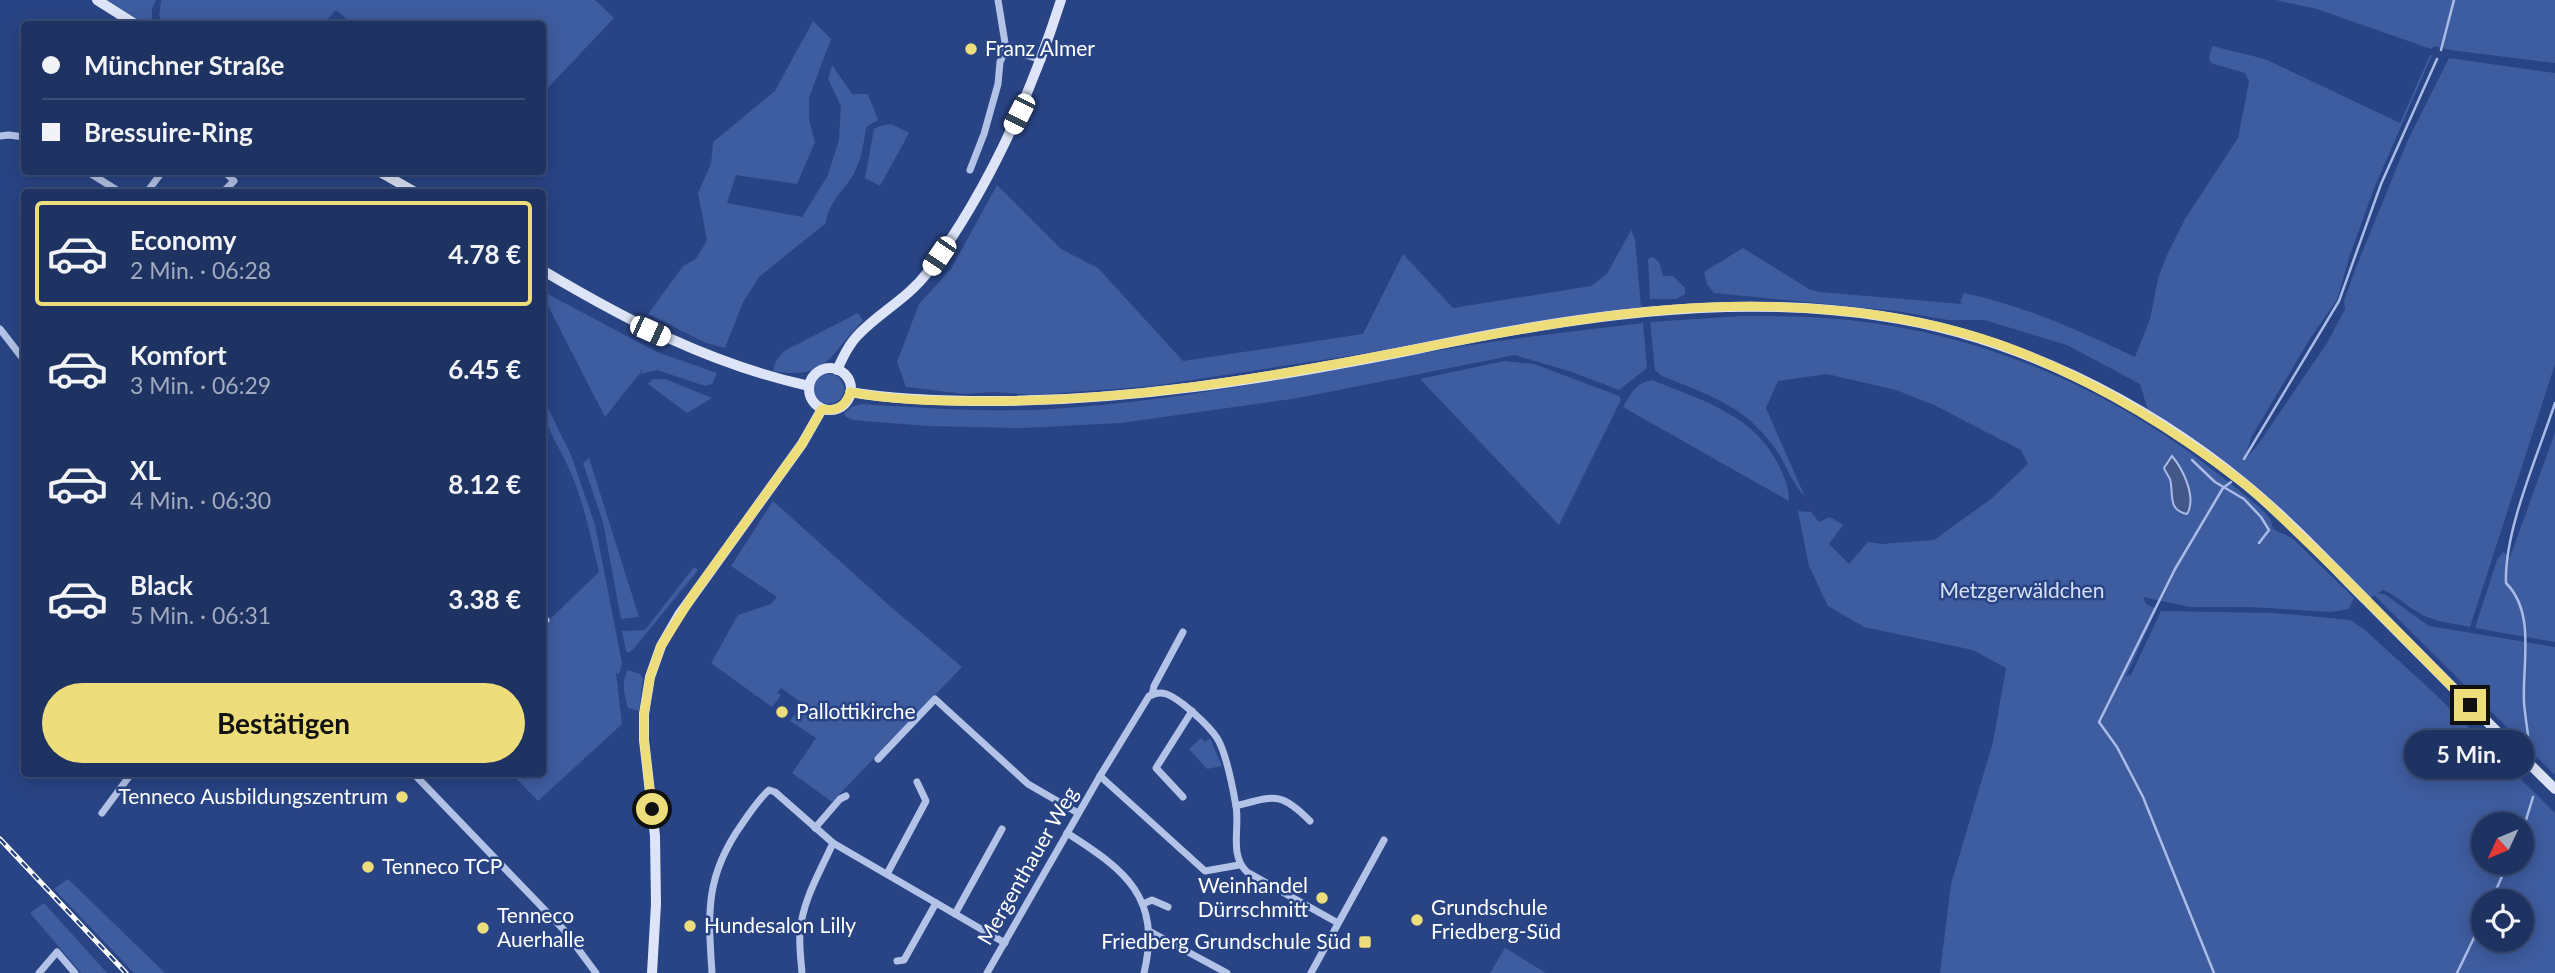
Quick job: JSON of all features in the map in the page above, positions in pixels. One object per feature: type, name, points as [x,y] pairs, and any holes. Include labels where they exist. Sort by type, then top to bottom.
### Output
[{"type":"main road","points":[[97,0],[130,21]]},
{"type":"main road","points":[[836,370],[861,332],[906,296],[939,256],[993,167],[1019,114],[1042,60],[1061,0]]},
{"type":"main road","points":[[385,175],[410,189]]},
{"type":"main road","points":[[546,272],[629,320],[700,354],[763,375],[809,386]]},
{"type":"main road","points":[[850,392],[895,398],[1021,402],[1183,390],[1451,342],[1665,310],[1800,308],[1882,316],[1954,331],[2020,352],[2093,386],[2185,440],[2247,486],[2321,555],[2555,789]]},
{"type":"main road","points":[[836,370],[848,379],[850,392],[841,407],[822,409],[813,401],[809,386],[817,373],[836,370]]},
{"type":"main road","points":[[652,973],[656,904],[654,836],[644,740],[644,714],[650,677],[661,646],[679,615],[802,444],[822,409]]},
{"type":"street","points":[[970,170],[984,134],[998,84],[1000,61],[1006,49],[998,0]]},
{"type":"street","points":[[1006,49],[1042,60]]},
{"type":"street","points":[[0,136],[21,137]]},
{"type":"street","points":[[93,175],[115,189]]},
{"type":"street","points":[[226,189],[234,181],[228,175]]},
{"type":"street","points":[[0,328],[21,355]]},
{"type":"street","name":"Mergenthauer Weg","points":[[987,973],[1100,776],[1151,695],[1183,632]]},
{"type":"street","points":[[1151,695],[1158,692],[1167,694],[1192,711],[1218,739],[1236,806],[1239,865],[1338,923]]},
{"type":"street","points":[[878,759],[935,699],[1028,784],[1079,813]]},
{"type":"street","points":[[1183,797],[1156,768],[1192,711]]},
{"type":"street","name":"Mergenthauer Weg","points":[[1100,776],[1205,871],[1239,865]]},
{"type":"street","points":[[102,813],[129,777]]},
{"type":"street","points":[[417,777],[564,930],[596,973]]},
{"type":"street","points":[[887,874],[926,801],[918,782]]},
{"type":"street","points":[[712,973],[709,927],[713,879],[732,838],[759,799],[767,792],[775,792],[833,843],[1005,943]]},
{"type":"street","points":[[815,828],[840,799],[846,796]]},
{"type":"street","points":[[1236,806],[1270,797],[1284,800],[1296,807],[1310,821]]},
{"type":"street","points":[[955,914],[1002,829]]},
{"type":"street","points":[[1067,833],[1111,861],[1129,880],[1143,904],[1149,931],[1144,973]]},
{"type":"street","points":[[1311,973],[1384,839]]},
{"type":"street","points":[[802,973],[800,934],[803,916],[808,897],[833,843]]},
{"type":"street","points":[[1143,904],[1152,900],[1168,907]]},
{"type":"street","points":[[897,961],[904,960],[936,903]]},
{"type":"street","points":[[1149,931],[1227,973]]},
{"type":"street","points":[[39,973],[57,952],[75,973]]},
{"type":"green space","points":[[105,0],[156,0],[152,8],[152,21],[139,21]]},
{"type":"green space","points":[[161,0],[595,0],[614,18],[546,90],[546,21],[349,21],[336,10],[326,21],[163,21],[159,16]]},
{"type":"green space","points":[[2276,0],[2555,0],[2555,63],[2435,46],[2431,49],[2317,9]]},
{"type":"green space","points":[[813,21],[831,39],[809,98],[809,119],[815,142],[797,184],[736,175],[727,203],[802,217],[827,177],[839,140],[841,106],[828,79],[832,65],[852,94],[868,94],[878,120],[866,127],[856,170],[833,203],[826,223],[760,276],[743,302],[725,348],[706,343],[648,314],[683,266],[696,259],[707,240],[698,193],[711,164],[713,142],[775,91]]},
{"type":"green space","points":[[2212,46],[2265,59],[2400,123],[2432,55],[2375,186],[2337,300],[2311,337],[2252,436],[2243,462],[2259,443],[2327,343],[2345,309],[2344,301],[2355,270],[2407,142],[2449,58],[2555,73],[2555,364],[2470,627],[2429,618],[2383,590],[2367,600],[2248,484],[2150,417],[2140,384],[2067,345],[1984,320],[1948,320],[1896,311],[1714,293],[1707,284],[1704,272],[1743,248],[1809,289],[1962,304],[1960,302],[1964,293],[2051,320],[2135,357],[2150,319],[2158,279],[2166,257],[2185,219],[2238,138],[2249,82],[2245,73],[2211,63],[2209,58]]},
{"type":"green space","points":[[891,124],[909,133],[880,186],[865,178],[874,129]]},
{"type":"green space","points":[[997,185],[1061,249],[1098,268],[1183,361],[1363,334],[1403,254],[1453,308],[1591,286],[1607,274],[1631,230],[1635,239],[1641,307],[1153,386],[1034,395],[993,392],[965,394],[906,387],[897,362],[919,304],[951,269]]},
{"type":"green space","points":[[1653,257],[1659,262],[1663,276],[1673,276],[1685,288],[1685,294],[1676,299],[1650,299],[1648,259]]},
{"type":"green space","points":[[546,293],[657,352],[717,373],[712,384],[705,386],[657,370],[641,374],[644,368],[605,417],[546,302]]},
{"type":"green space","points":[[858,313],[863,321],[826,362],[806,372],[773,371],[776,361],[784,351]]},
{"type":"green space","name":"Metzgerwäldchen","points":[[1742,316],[1849,320],[1899,327],[1947,338],[2042,369],[2131,414],[2173,441],[2252,501],[2270,519],[2273,529],[2292,538],[2354,598],[2349,609],[2331,612],[2250,607],[2190,607],[2143,597],[2146,604],[2157,609],[2126,676],[2131,675],[2161,611],[2274,613],[2350,620],[2364,629],[2433,692],[2555,813],[2555,973],[1940,973],[1951,884],[1993,742],[2006,668],[1973,650],[1864,627],[1828,606],[1809,566],[1798,511],[1811,512],[1819,522],[1830,517],[1843,525],[1829,544],[1849,564],[1868,542],[1882,544],[1934,540],[1991,499],[2028,464],[2021,450],[1934,405],[1896,390],[1827,374],[1778,381],[1766,408],[1805,497],[1774,447],[1750,421],[1724,403],[1662,376],[1655,370],[1650,322]]},
{"type":"green space","points":[[1643,323],[1647,368],[1619,390],[1515,355],[1298,398],[1121,423],[1023,428],[927,426],[853,420],[844,413],[861,404],[956,410],[1051,409],[1103,405],[1207,392],[1464,346]]},
{"type":"green space","points":[[1504,361],[1534,364],[1619,396],[1621,400],[1559,525],[1420,379]]},
{"type":"green space","points":[[829,374],[835,375],[843,383],[843,395],[835,403],[829,404],[823,403],[815,395],[814,389],[815,383],[823,375]]},
{"type":"green space","points":[[653,379],[665,379],[712,398],[687,413],[648,384]]},
{"type":"green space","points":[[1652,380],[1727,412],[1758,436],[1771,451],[1781,470],[1789,501],[1623,407],[1637,386]]},
{"type":"green space","points":[[546,404],[571,455],[595,525],[622,663],[619,674],[616,673],[622,724],[538,801],[515,777],[546,777],[546,623],[599,572],[580,497],[549,428]]},
{"type":"green space","points":[[2555,433],[2555,642],[2475,628],[2497,560],[2503,552],[2510,557]]},
{"type":"green space","points":[[589,458],[639,617],[621,619],[603,522],[583,463]]},
{"type":"green space","points":[[773,501],[962,667],[832,802],[792,773],[816,738],[790,721],[802,703],[781,688],[777,693],[781,695],[772,707],[711,663],[738,615],[771,604],[777,597],[731,566]]},
{"type":"green space","points":[[694,567],[698,570],[635,647],[626,652],[622,631],[645,630]]},
{"type":"green space","points":[[2375,594],[2386,595],[2429,626],[2555,647],[2555,775],[2376,597]]},
{"type":"green space","points":[[628,670],[640,674],[643,678],[639,711],[628,708],[624,684]]},
{"type":"green space","points":[[1201,738],[1205,742],[1210,738],[1222,766],[1207,769],[1189,749]]},
{"type":"green space","points":[[68,879],[165,973],[134,973],[54,889]]},
{"type":"green space","points":[[44,903],[107,973],[81,973],[30,913]]},
{"type":"green space","points":[[1505,948],[1546,973],[1490,973]]},
{"type":"shaded area","points":[[2172,456],[2190,492],[2187,514],[2176,509],[2172,501],[2170,479],[2164,468]]},
{"type":"waterway","points":[[2441,50],[2454,0]]},
{"type":"waterway","points":[[2244,459],[2339,301],[2381,184],[2437,59]]},
{"type":"waterway","points":[[2529,745],[2524,702],[2526,640],[2521,609],[2506,583],[2507,562],[2516,516],[2555,403]]},
{"type":"waterway","points":[[2192,460],[2215,482],[2244,499],[2261,517],[2269,530],[2259,543]]},
{"type":"waterway","points":[[2214,973],[2143,797],[2117,747],[2099,722],[2175,569],[2223,488],[2231,482]]},
{"type":"waterway","points":[[2528,812],[2533,797]]},
{"type":"waterway","points":[[2496,889],[2503,875]]},
{"type":"waterway","points":[[2457,973],[2471,944]]},
{"type":"railway","points":[[0,839],[126,973]]},
{"type":"place","name":"Franz Almer","points":[[971,49]]},
{"type":"place","name":"Pallottikirche","points":[[782,712]]},
{"type":"place","name":"Tenneco Ausbildungszentrum","points":[[402,797]]},
{"type":"place","name":"Tenneco TCP","points":[[368,867]]},
{"type":"place","name":"Weinhandel Dürrschmitt","points":[[1322,898]]},
{"type":"place","name":"Grundschule Friedberg-Süd","points":[[1417,920]]},
{"type":"place","name":"Hundesalon Lilly","points":[[690,926]]},
{"type":"place","name":"Tenneco Auerhalle","points":[[483,928]]},
{"type":"place","name":"Friedberg Grundschule Süd","points":[[1365,942]]},
{"type":"route","points":[[652,809],[645,760],[644,714],[650,677],[661,646],[679,615],[802,444],[822,409],[841,407],[846,403],[850,392],[895,398],[1021,402],[1183,390],[1451,342],[1665,310],[1737,307],[1812,309],[1882,316],[1954,331],[2020,352],[2093,386],[2150,417],[2196,447],[2247,486],[2321,555],[2470,705]]}]
